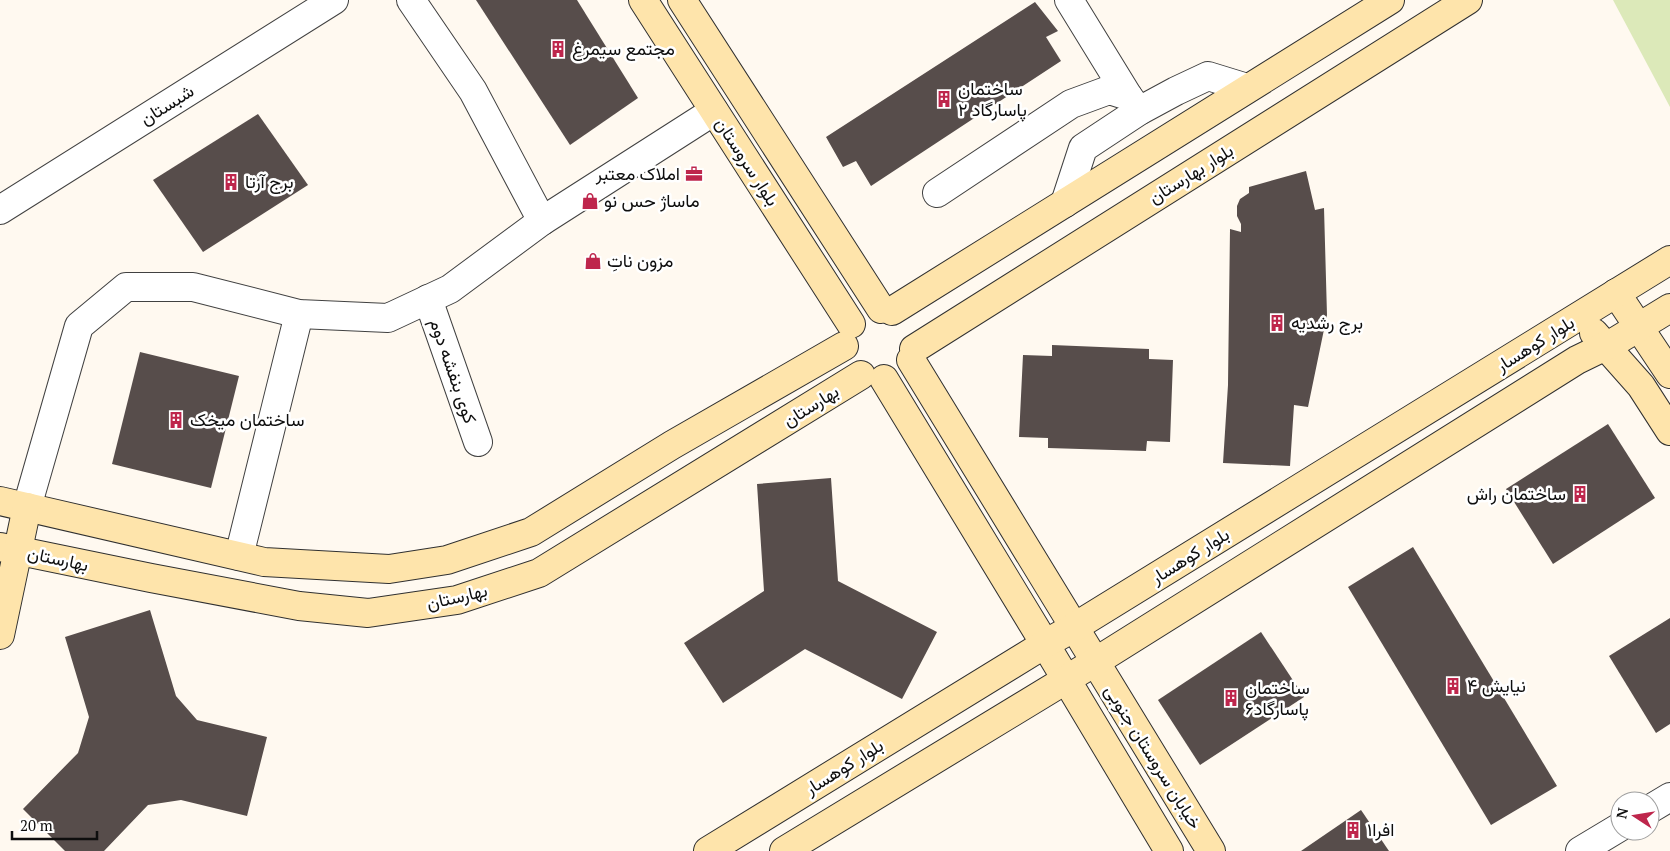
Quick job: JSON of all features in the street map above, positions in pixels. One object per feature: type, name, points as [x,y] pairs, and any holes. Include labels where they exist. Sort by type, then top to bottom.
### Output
[{"type":"main road","name":"بلوار سروستان","points":[[643,0],[714,111],[847,335]]},
{"type":"main road","name":"بلوار سروستان","points":[[682,0],[887,310]]},
{"type":"main road","points":[[887,310],[1065,203],[1390,0]]},
{"type":"main road","name":"بلوار بهارستان","points":[[913,354],[1352,72],[1468,0]]},
{"type":"main road","points":[[1330,37],[1352,72]]},
{"type":"main road","name":"بلوار کوهسار","points":[[708,851],[1670,260]]},
{"type":"main road","points":[[1616,293],[1670,374]]},
{"type":"main road","name":"بلوار کوهسار","points":[[784,851],[1066,680],[1577,360],[1606,346],[1670,308]]},
{"type":"main road","points":[[869,310],[887,310],[902,317],[909,326],[914,337],[913,354],[904,369],[894,376],[872,377],[849,362],[846,357],[847,335],[859,316],[869,310]]},
{"type":"main road","points":[[1579,316],[1641,386],[1670,431]]},
{"type":"main road","name":"بهارستان","points":[[0,501],[264,562],[389,569],[447,560],[531,532],[847,335]]},
{"type":"main road","name":"خیابان سروستان جنوبی","points":[[913,354],[1073,628],[1211,851]]},
{"type":"main road","name":"خیابان سروستان جنوبی","points":[[872,377],[1045,644],[1169,851]]},
{"type":"main road","name":"بهارستان","points":[[9,549],[290,604],[368,613],[457,600],[539,573],[872,377]]},
{"type":"main road","points":[[0,635],[9,549],[27,507]]},
{"type":"street","name":"شبستان","points":[[0,210],[334,0]]},
{"type":"street","points":[[411,0],[473,91],[542,221]]},
{"type":"street","points":[[1069,0],[1134,104]]},
{"type":"street","points":[[1065,203],[1083,148],[1134,104],[1176,91],[1208,76],[1247,88]]},
{"type":"street","points":[[937,193],[1071,104],[1109,90],[1134,104]]},
{"type":"street","points":[[27,507],[79,326],[126,287],[193,287],[299,314],[388,318],[450,289],[542,221],[714,111]]},
{"type":"street","name":"کوی بنفشه دوم","points":[[428,299],[478,442]]},
{"type":"street","points":[[239,556],[299,314]]},
{"type":"street","points":[[1580,851],[1610,833]]},
{"type":"green space","points":[[1613,0],[1670,0],[1670,107]]},
{"type":"building","name":"مجتمع سیمرغ","points":[[476,0],[577,0],[638,98],[570,145]]},
{"type":"building","name":"ساختمان پاسارگاد ۲","points":[[1035,2],[1058,31],[1046,37],[1061,61],[871,186],[856,161],[843,167],[826,137]]},
{"type":"building","name":"برج آرتا","points":[[258,114],[308,185],[203,252],[153,180]]},
{"type":"building","name":"برج رشدیه","points":[[1306,171],[1315,210],[1324,208],[1327,315],[1308,407],[1294,405],[1290,466],[1223,463],[1228,385],[1230,229],[1241,232],[1241,224],[1237,216],[1237,206],[1240,199],[1249,193],[1249,187]]},
{"type":"building","points":[[1052,345],[1149,349],[1149,359],[1173,360],[1170,442],[1147,441],[1146,451],[1048,448],[1048,438],[1019,437],[1023,355],[1052,356]]},
{"type":"building","name":"ساختمان میخک","points":[[140,352],[239,376],[211,488],[112,464]]},
{"type":"building","name":"ساختمان راش","points":[[1608,424],[1655,498],[1553,564],[1506,489]]},
{"type":"building","points":[[831,478],[838,581],[937,632],[902,699],[805,649],[723,703],[684,643],[764,591],[757,484]]},
{"type":"building","name":"نیایش ۴","points":[[1413,547],[1557,786],[1491,825],[1348,587]]},
{"type":"building","points":[[150,610],[176,696],[197,720],[267,737],[247,816],[181,800],[148,805],[104,851],[65,851],[23,809],[78,753],[89,717],[65,637]]},
{"type":"building","points":[[1670,618],[1670,724],[1656,733],[1609,656]]},
{"type":"building","name":"ساختمان پاسارگاد۶","points":[[1261,632],[1304,697],[1200,765],[1158,700]]},
{"type":"building","name":"افرا۱","points":[[1361,810],[1389,851],[1301,851]]},
{"type":"place","name":"مجتمع سیمرغ","points":[[558,49]]},
{"type":"place","name":"ساختمان پاسارگاد ۲","points":[[944,99]]},
{"type":"place","name":"املاک معتبر","points":[[694,174]]},
{"type":"place","name":"برج آرتا","points":[[231,182]]},
{"type":"place","name":"ماساژ حس نو","points":[[590,201]]},
{"type":"place","name":"مزون ناتِ","points":[[593,261]]},
{"type":"place","name":"برج رشدیه","points":[[1277,323]]},
{"type":"place","name":"ساختمان میخک","points":[[176,420]]},
{"type":"place","name":"ساختمان راش","points":[[1580,494]]},
{"type":"place","name":"نیایش ۴","points":[[1453,686]]},
{"type":"place","name":"ساختمان پاسارگاد۶","points":[[1231,698]]},
{"type":"place","name":"افرا۱","points":[[1353,830]]}]
